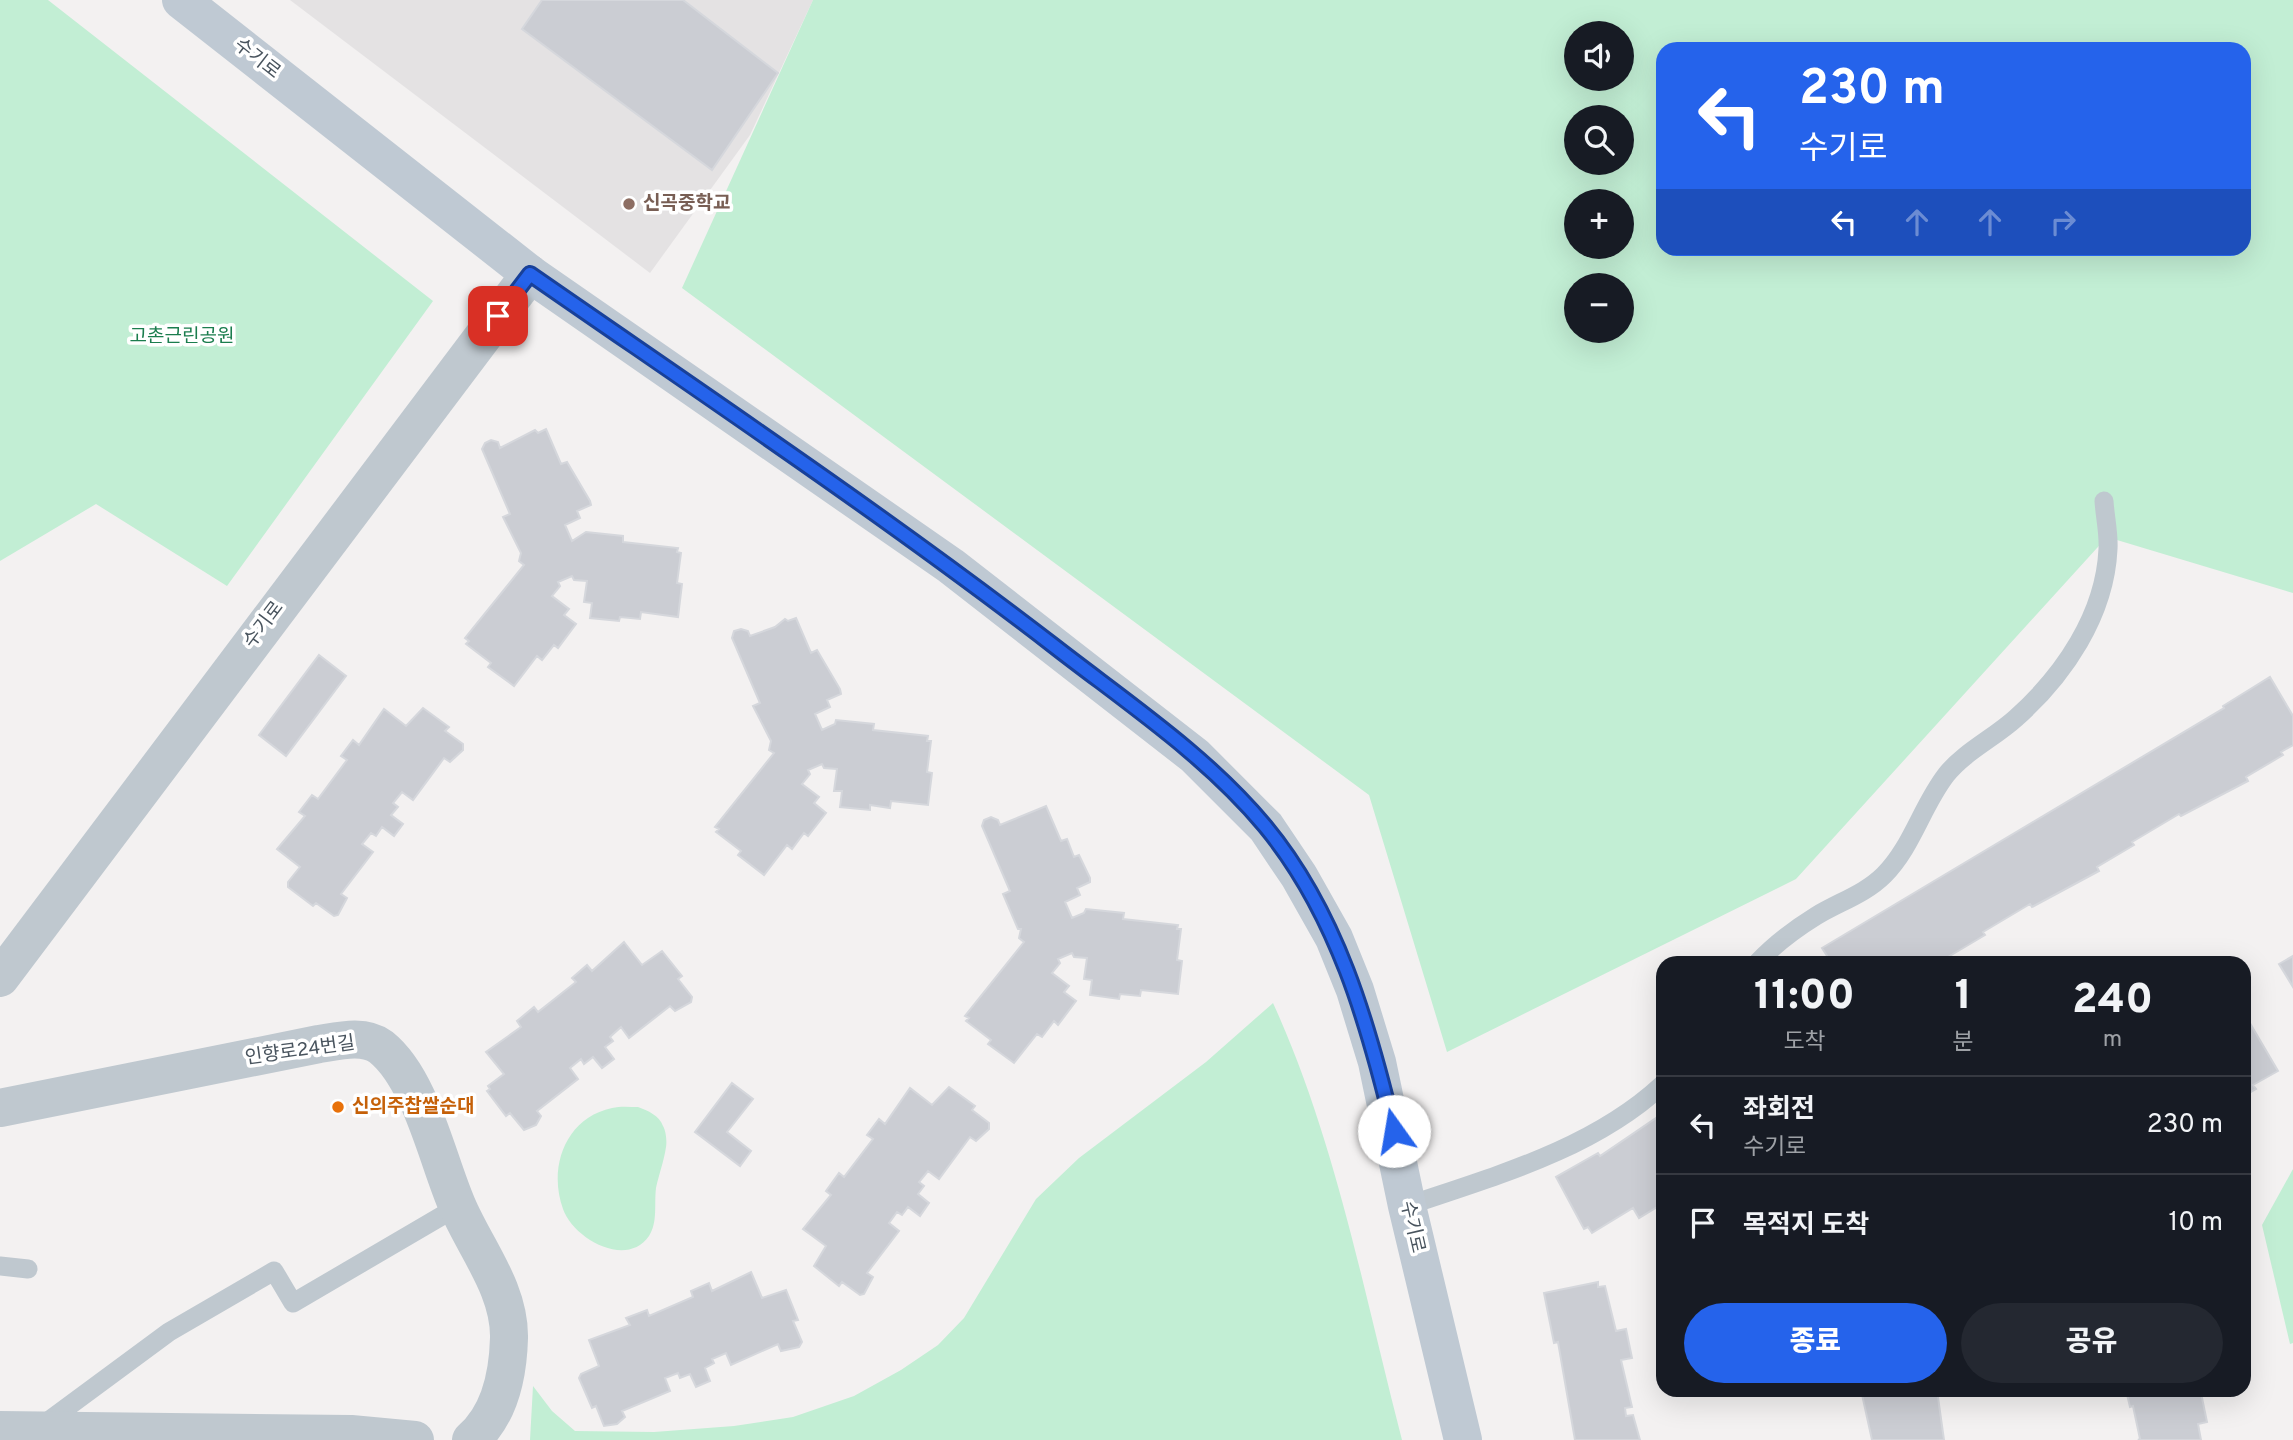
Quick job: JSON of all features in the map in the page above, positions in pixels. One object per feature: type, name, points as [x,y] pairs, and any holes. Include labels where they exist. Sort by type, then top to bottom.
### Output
[{"type":"street","name":"수기로","points":[[181,0],[530,274],[951,566],[1195,756],[1266,827],[1299,876],[1334,938],[1355,990],[1377,1062],[1407,1206],[1463,1440]]},
{"type":"street","name":"수기로","points":[[0,978],[530,274]]},
{"type":"street","name":"인향로24번길","points":[[0,1108],[354,1039],[378,1045],[394,1059],[415,1098],[457,1207],[501,1296],[509,1337],[499,1402],[487,1426],[471,1440]]},
{"type":"street","points":[[18,1430],[351,1434],[415,1440]]},
{"type":"lane","points":[[1764,956],[1780,941],[1866,890],[1885,874],[1947,773],[2015,718],[2058,673],[2072,654],[2094,612],[2104,582],[2109,548],[2104,501]]},
{"type":"lane","points":[[1407,1206],[1519,1168],[1616,1122],[1656,1090]]},
{"type":"lane","points":[[18,1430],[169,1332],[274,1271],[293,1303],[457,1207]]},
{"type":"lane","points":[[0,1266],[28,1269]]},
{"type":"shaded area","name":"신곡중학교","points":[[290,0],[813,0],[750,135],[650,273]]},
{"type":"green space","name":"고촌근린공원","points":[[0,0],[48,0],[433,301],[227,586],[96,504],[0,561]]},
{"type":"green space","points":[[813,0],[2293,0],[2293,593],[2107,537],[1796,879],[1447,1052],[1369,795],[682,288]]},
{"type":"green space","points":[[1273,1003],[1295,1055],[1331,1163],[1402,1440],[530,1440],[533,1386],[552,1411],[575,1431],[654,1432],[734,1426],[793,1417],[854,1396],[901,1370],[938,1345],[964,1318],[1036,1199],[1079,1158],[1206,1062]]},
{"type":"green space","points":[[638,1107],[659,1119],[666,1136],[656,1188],[655,1219],[652,1231],[639,1246],[614,1250],[589,1239],[569,1220],[559,1193],[560,1162],[564,1147],[582,1122],[612,1108]]},
{"type":"green space","points":[[2293,1169],[2293,1343],[2290,1344],[2262,1225]]},
{"type":"building","points":[[542,0],[683,0],[778,73],[712,170],[522,29]]},
{"type":"building","points":[[546,429],[561,464],[567,462],[591,505],[577,511],[580,518],[565,525],[572,541],[586,532],[623,536],[623,542],[678,548],[677,552],[681,553],[677,583],[682,584],[678,617],[641,612],[640,619],[620,617],[619,621],[590,618],[592,603],[584,602],[587,581],[574,580],[572,576],[558,582],[560,586],[552,596],[569,609],[564,615],[576,624],[558,648],[554,645],[542,660],[537,656],[514,686],[488,667],[491,663],[466,644],[469,641],[465,638],[524,565],[519,561],[521,553],[503,517],[510,514],[482,449],[485,443],[491,440],[498,442],[500,448],[535,430],[538,433]]},
{"type":"building","points":[[796,618],[811,653],[817,650],[840,689],[841,694],[827,700],[830,707],[815,714],[822,730],[835,724],[836,720],[874,724],[873,730],[928,736],[927,741],[931,741],[927,772],[932,773],[928,805],[891,801],[890,808],[870,805],[870,810],[840,807],[842,791],[834,791],[837,769],[824,768],[822,764],[808,770],[810,774],[802,784],[819,797],[814,803],[826,813],[808,836],[804,833],[792,849],[787,845],[764,875],[738,855],[741,851],[716,832],[719,829],[715,827],[774,753],[769,750],[771,741],[753,706],[760,703],[732,638],[734,631],[748,631],[750,636],[775,627],[785,619],[788,621]]},
{"type":"building","points":[[319,655],[346,676],[286,756],[259,735]]},
{"type":"building","points":[[2270,677],[2293,716],[2293,745],[2281,752],[2283,755],[2246,777],[2248,781],[2181,816],[2179,814],[2132,842],[2134,845],[2097,867],[2099,871],[2032,907],[2030,904],[1950,956],[1827,956],[1822,948],[2224,708],[2223,706]]},
{"type":"building","points":[[423,708],[449,727],[445,731],[463,744],[463,750],[450,762],[444,758],[413,800],[402,792],[393,803],[398,807],[391,815],[403,824],[394,836],[382,827],[376,836],[371,833],[362,844],[373,852],[341,894],[347,898],[338,915],[334,916],[316,903],[313,906],[288,887],[288,882],[300,867],[277,849],[305,816],[299,812],[312,795],[318,799],[347,760],[341,756],[353,740],[359,745],[384,709],[406,726]]},
{"type":"building","points":[[1046,806],[1061,841],[1067,839],[1074,857],[1079,855],[1090,878],[1090,882],[1077,888],[1080,895],[1065,902],[1072,918],[1084,913],[1086,909],[1124,913],[1123,919],[1178,925],[1177,929],[1181,929],[1177,960],[1182,961],[1178,994],[1141,990],[1140,996],[1120,994],[1119,999],[1090,995],[1092,980],[1084,979],[1087,958],[1074,957],[1072,953],[1058,959],[1060,963],[1052,973],[1069,986],[1064,992],[1076,1001],[1058,1025],[1054,1021],[1042,1037],[1037,1034],[1014,1063],[988,1044],[991,1040],[966,1021],[969,1018],[965,1016],[1024,942],[1019,938],[1021,929],[1018,929],[1003,894],[1010,891],[982,826],[984,820],[991,817],[998,820],[1000,825]]},
{"type":"building","points":[[624,942],[642,965],[662,951],[682,976],[678,979],[692,997],[691,1002],[675,1011],[670,1006],[629,1038],[621,1027],[610,1037],[613,1041],[605,1047],[614,1059],[602,1068],[593,1057],[584,1064],[581,1059],[570,1068],[578,1079],[537,1111],[541,1116],[536,1125],[524,1130],[510,1113],[506,1116],[487,1091],[490,1089],[488,1086],[504,1074],[486,1052],[521,1027],[517,1021],[534,1007],[538,1012],[576,982],[572,978],[587,965],[592,971]]},
{"type":"building","points":[[2293,956],[2293,987],[2279,964]]},
{"type":"building","points":[[2251,1025],[2278,1071],[2253,1085],[2256,1089],[2251,1092]]},
{"type":"building","points":[[732,1083],[753,1099],[727,1132],[751,1151],[740,1166],[695,1132]]},
{"type":"building","points":[[949,1087],[975,1106],[972,1110],[989,1123],[989,1129],[976,1141],[970,1137],[939,1179],[928,1171],[919,1182],[924,1186],[918,1194],[929,1203],[920,1216],[908,1207],[902,1215],[897,1212],[889,1223],[899,1231],[867,1273],[873,1277],[864,1294],[860,1295],[842,1282],[839,1286],[814,1266],[826,1246],[803,1229],[831,1195],[826,1191],[839,1173],[844,1177],[873,1139],[867,1135],[879,1119],[885,1124],[910,1088],[932,1105]]},
{"type":"building","points":[[1656,1118],[1656,1208],[1639,1218],[1633,1208],[1592,1233],[1588,1227],[1584,1229],[1556,1177],[1598,1153],[1600,1156]]},
{"type":"building","points":[[751,1272],[762,1298],[786,1290],[798,1320],[793,1321],[802,1342],[799,1347],[781,1351],[778,1344],[731,1365],[726,1353],[712,1359],[714,1363],[705,1368],[710,1381],[696,1387],[690,1374],[680,1378],[678,1373],[665,1378],[670,1391],[622,1411],[625,1417],[617,1424],[604,1426],[596,1406],[592,1408],[579,1378],[581,1374],[599,1366],[589,1340],[630,1325],[626,1318],[647,1310],[649,1316],[693,1297],[691,1291],[709,1283],[712,1291]]},
{"type":"building","points":[[1598,1282],[1598,1287],[1605,1286],[1616,1331],[1626,1329],[1632,1358],[1621,1360],[1632,1407],[1625,1408],[1626,1416],[1633,1415],[1640,1440],[1575,1440],[1558,1342],[1554,1343],[1544,1293]]},
{"type":"building","points":[[1863,1397],[1938,1397],[1944,1440],[1872,1440]]},
{"type":"building","points":[[2128,1397],[2202,1397],[2207,1422],[2198,1424],[2201,1440],[2138,1440],[2140,1439],[2133,1406],[2130,1407]]},
{"type":"place","name":"신곡중학교","points":[[629,204]]},
{"type":"place","name":"신의주찹쌀순대","points":[[338,1107]]},
{"type":"route","points":[[498,316],[530,274],[951,566],[1195,756],[1266,827],[1299,876],[1334,938],[1355,990],[1394,1131]]}]
